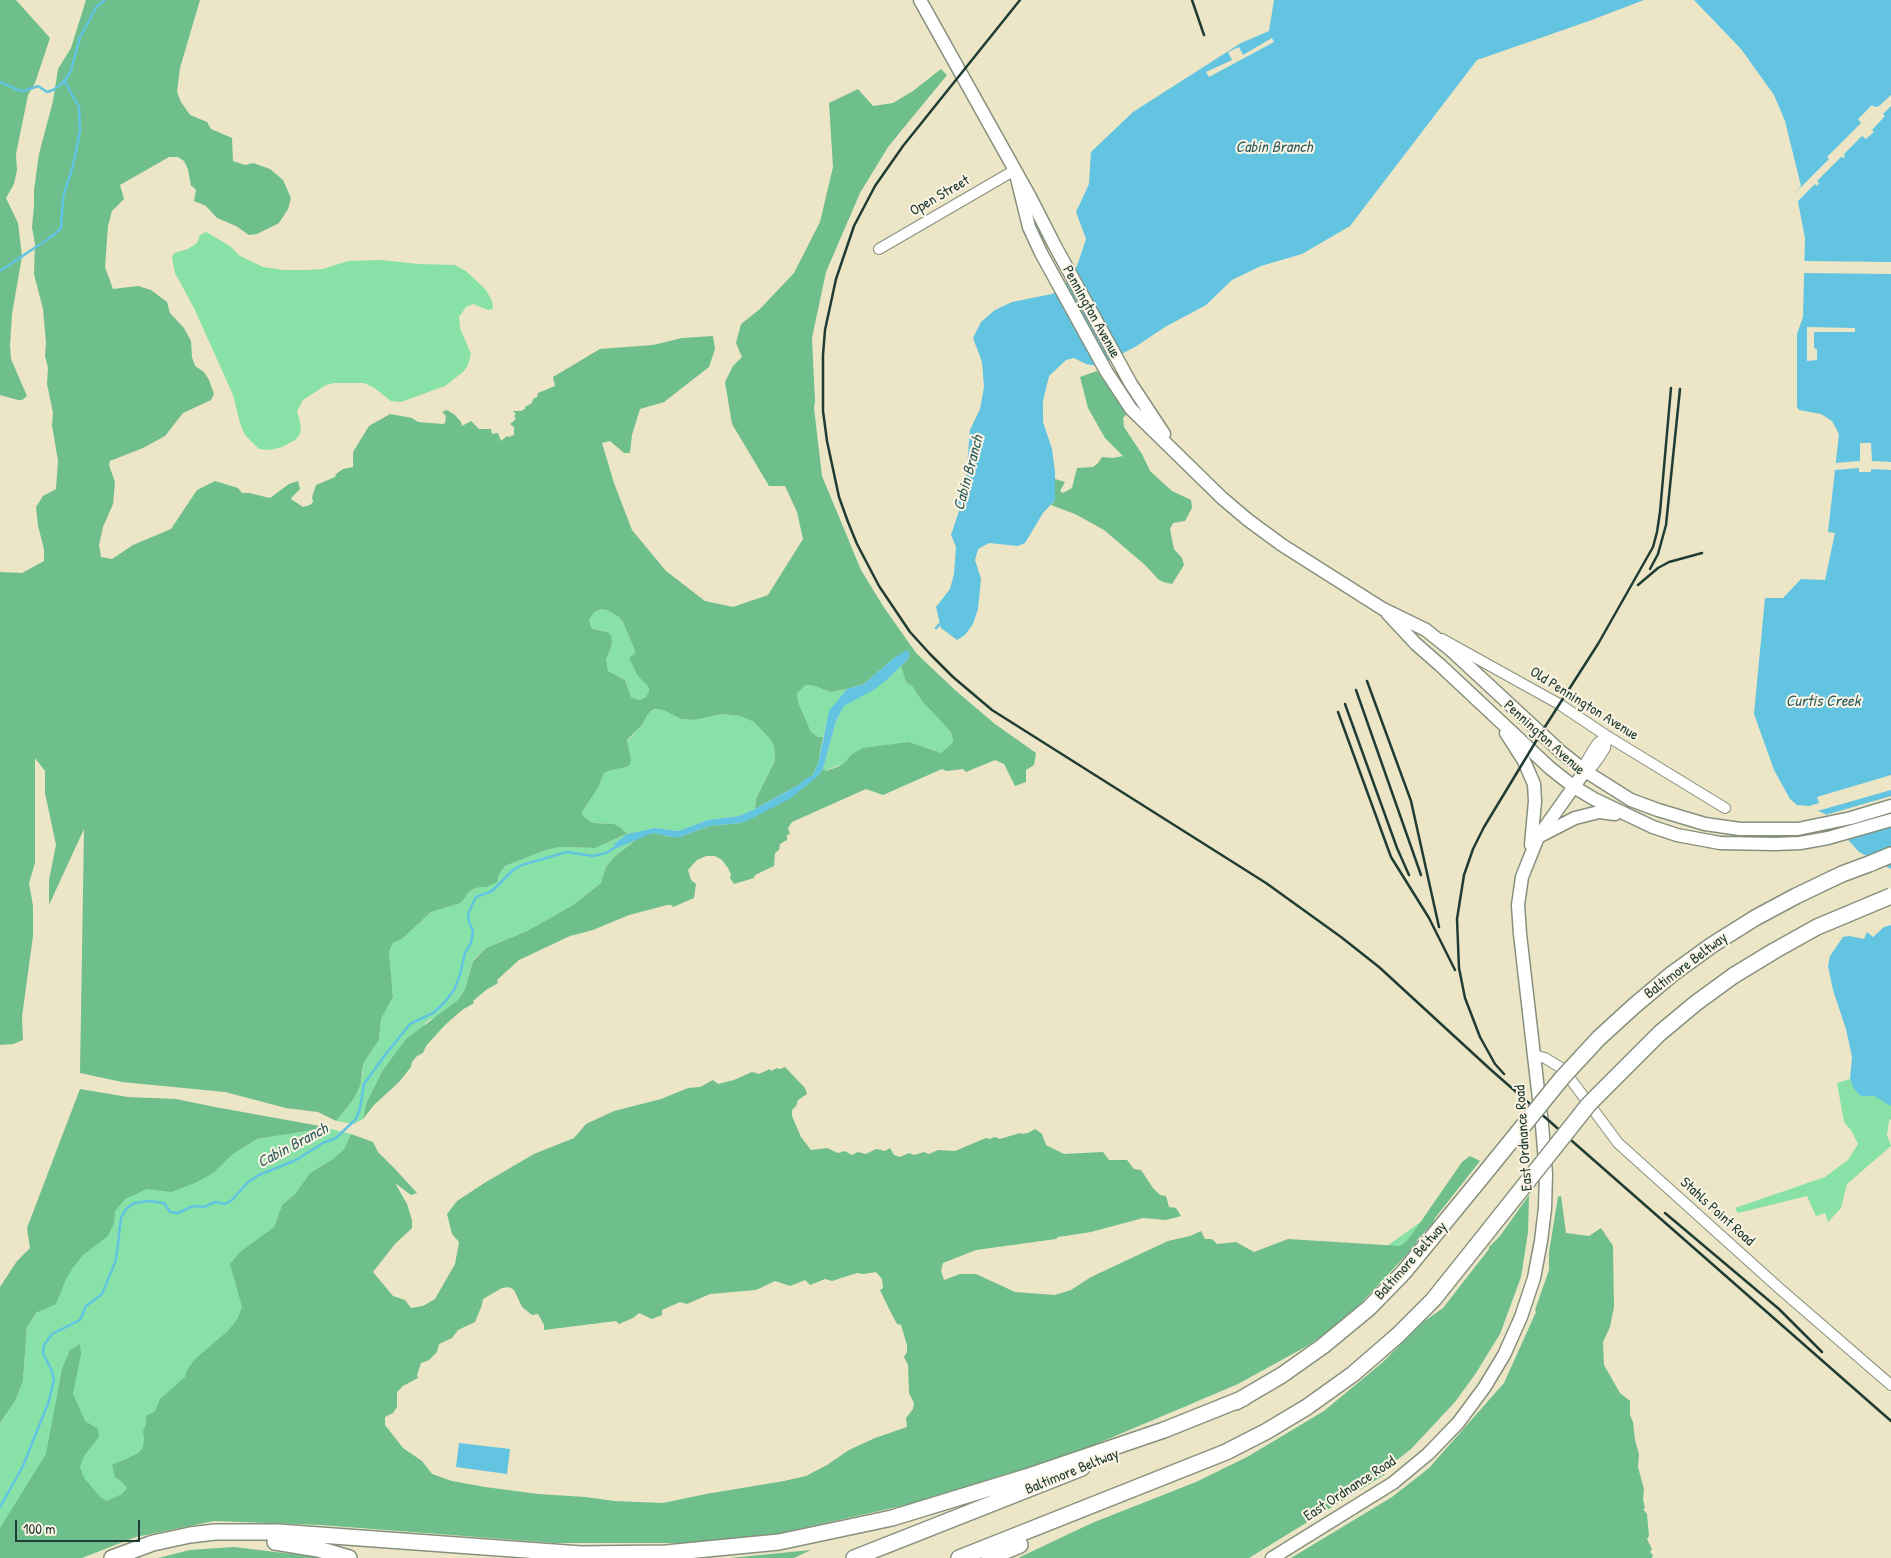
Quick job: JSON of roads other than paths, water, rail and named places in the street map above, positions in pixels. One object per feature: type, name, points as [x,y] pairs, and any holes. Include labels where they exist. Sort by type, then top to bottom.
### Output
[{"type":"highway","name":"Baltimore Beltway","points":[[854,1558],[1148,1442],[1244,1398],[1282,1375],[1323,1346],[1369,1308],[1404,1272],[1562,1078],[1599,1038],[1634,1006],[1672,974],[1712,945],[1787,900],[1842,874],[1891,855]]},
{"type":"highway","points":[[989,1558],[1187,1473],[1227,1453],[1308,1407],[1354,1374],[1398,1335],[1433,1300],[1589,1104],[1660,1033],[1733,976],[1774,951],[1817,927],[1891,896]]},
{"type":"highway","points":[[112,1558],[153,1543],[215,1532],[278,1532],[590,1554],[666,1553],[779,1542],[892,1518],[1026,1477],[1164,1430],[1244,1398]]},
{"type":"highway","points":[[959,1558],[1185,1469],[1226,1452],[1267,1431]]},
{"type":"highway","points":[[117,1558],[154,1548],[224,1539],[290,1543],[349,1558]]},
{"type":"main road","name":"Pennington Avenue","points":[[920,0],[1136,393],[1173,449]]},
{"type":"main road","name":"Pennington Avenue","points":[[1015,170],[1029,227],[1053,277],[1106,371],[1131,409],[1222,498],[1248,520],[1282,545],[1383,609],[1426,630],[1452,651],[1561,752],[1631,800],[1666,813],[1705,824],[1740,829],[1798,829],[1851,818],[1891,806]]},
{"type":"main road","name":"Pennington Avenue","points":[[1383,609],[1416,644],[1490,710],[1550,768],[1574,787],[1624,815],[1653,828],[1677,835],[1720,843],[1800,843],[1828,838],[1891,820]]},
{"type":"main road","points":[[1490,710],[1516,747],[1534,784],[1535,802],[1529,857]]},
{"type":"main road","name":"East Ordnance Road","points":[[1272,1558],[1393,1483],[1428,1454],[1458,1423],[1484,1388],[1504,1355],[1521,1317],[1534,1278],[1541,1241],[1545,1208],[1545,1156],[1518,906],[1522,877],[1538,837],[1586,770]]},
{"type":"main road","points":[[1538,837],[1569,820],[1588,814],[1599,812],[1624,815]]},
{"type":"street","name":"Open Street","points":[[879,249],[1015,170]]},
{"type":"street","name":"Old Pennington Avenue","points":[[1426,630],[1473,654],[1559,704],[1724,808]]},
{"type":"street","name":"East Ordnance Road","points":[[1586,770],[1591,768],[1605,748],[1607,736]]},
{"type":"street","name":"Stahls Point Road","points":[[1533,1055],[1553,1062],[1563,1069],[1607,1131],[1618,1143],[1779,1288],[1891,1385]]},
{"type":"water","name":"Cabin Branch","points":[[1274,0],[1644,0],[1477,60],[1350,226],[1302,254],[1261,266],[1232,280],[1206,305],[1165,327],[1135,347],[1098,366],[1086,364],[1074,358],[1066,360],[1049,376],[1043,401],[1043,422],[1052,449],[1055,472],[1055,500],[1043,513],[1025,543],[1018,546],[989,543],[978,549],[975,560],[981,579],[978,609],[973,624],[965,635],[957,640],[941,628],[936,607],[950,589],[954,574],[956,547],[951,535],[959,511],[957,497],[966,478],[970,430],[980,409],[984,387],[982,362],[973,338],[981,322],[995,310],[1012,302],[1052,294],[1063,287],[1077,266],[1086,239],[1076,212],[1089,184],[1091,152],[1133,112],[1241,43],[1269,31]]},
{"type":"water","name":"Curtis Creek","points":[[1694,0],[1891,0],[1891,869],[1859,852],[1825,814],[1808,806],[1797,805],[1790,799],[1774,770],[1754,714],[1765,598],[1783,598],[1801,579],[1825,580],[1835,533],[1828,532],[1839,434],[1832,421],[1821,414],[1799,410],[1797,407],[1797,334],[1803,317],[1805,238],[1796,192],[1801,186],[1785,121],[1774,95],[1741,49]]},
{"type":"water","points":[[907,650],[910,654],[908,659],[888,679],[875,689],[844,706],[836,721],[823,769],[818,776],[791,798],[741,823],[709,826],[680,837],[653,833],[617,848],[614,844],[627,834],[655,828],[678,831],[708,820],[739,816],[807,780],[812,776],[818,764],[829,711],[847,689],[864,684],[895,657]]},
{"type":"water","points":[[1891,925],[1891,1106],[1874,1096],[1861,1096],[1854,1089],[1850,1079],[1852,1057],[1828,966],[1830,956],[1843,937],[1849,936],[1864,939],[1867,932],[1873,937],[1884,927]]},
{"type":"water","points":[[459,1443],[510,1449],[507,1474],[456,1467]]},
{"type":"waterway","points":[[0,82],[18,90],[24,91],[38,86],[47,92],[64,82],[71,70],[80,37],[97,6],[105,0]]},
{"type":"waterway","points":[[0,271],[54,235],[61,228],[63,197],[73,166],[80,131],[79,107],[64,80]]},
{"type":"waterway","name":"Cabin Branch","points":[[936,628],[942,622]]},
{"type":"waterway","name":"Cabin Branch","points":[[801,784],[811,777]]},
{"type":"waterway","name":"Cabin Branch","points":[[0,1507],[23,1466],[49,1401],[54,1379],[43,1353],[44,1345],[52,1334],[80,1320],[86,1306],[102,1294],[116,1260],[121,1218],[125,1210],[134,1203],[149,1201],[164,1203],[170,1212],[178,1213],[193,1206],[204,1207],[215,1202],[225,1204],[232,1200],[248,1182],[259,1175],[296,1160],[323,1143],[336,1138],[356,1119],[364,1084],[385,1055],[410,1024],[433,1013],[454,990],[465,953],[471,943],[473,931],[468,914],[476,897],[492,891],[513,870],[522,865],[567,852],[593,856],[606,853],[617,846]]},
{"type":"railway","points":[[1020,0],[903,146],[875,186],[854,226],[836,279],[825,330],[823,355],[823,411],[827,441],[839,497],[857,544],[879,586],[910,632],[930,654],[953,677],[992,710],[1266,883],[1379,967],[1490,1069],[1891,1421]]},
{"type":"railway","points":[[1192,0],[1204,35]]},
{"type":"railway","points":[[1504,1074],[1495,1064],[1480,1037],[1465,998],[1459,968],[1457,919],[1464,875],[1473,849],[1484,827],[1598,644],[1653,547],[1660,512],[1671,388]]},
{"type":"railway","points":[[1650,569],[1658,554],[1666,525],[1680,389]]},
{"type":"railway","points":[[1638,585],[1658,568],[1669,562],[1702,553]]},
{"type":"railway","points":[[1367,681],[1411,801],[1439,927]]},
{"type":"railway","points":[[1356,690],[1421,875]]},
{"type":"railway","points":[[1345,704],[1397,848],[1409,875]]},
{"type":"railway","points":[[1338,712],[1391,857],[1429,918],[1455,970]]},
{"type":"railway","points":[[1665,1213],[1779,1309],[1822,1352]]}]
